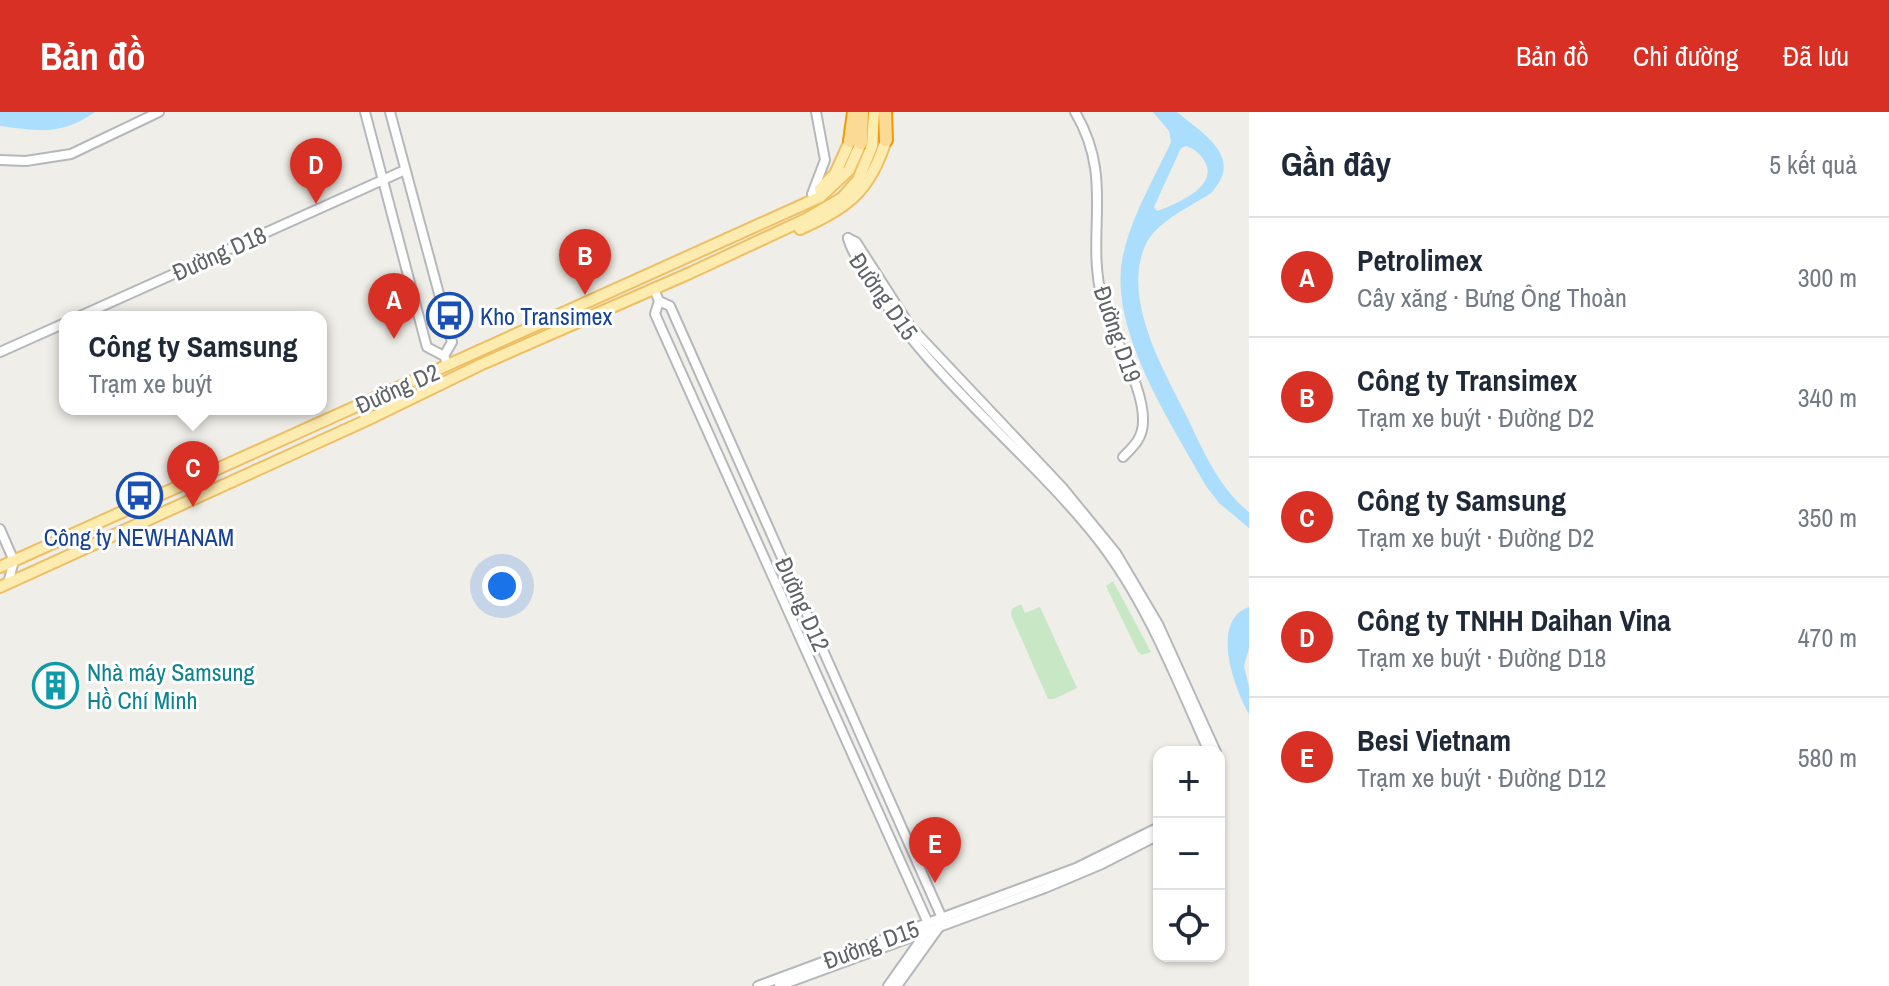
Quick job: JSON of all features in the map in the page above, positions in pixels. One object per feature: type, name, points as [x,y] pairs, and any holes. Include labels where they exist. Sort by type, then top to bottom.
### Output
[{"type":"highway","points":[[854,112],[856,142]]},
{"type":"highway","points":[[856,142],[862,112]]},
{"type":"highway","points":[[885,112],[886,140]]},
{"type":"main road","name":"Đường D2","points":[[4,585],[381,413],[389,414],[409,404],[412,398],[482,364],[802,221],[842,198],[858,180],[872,146],[874,112]]},
{"type":"main road","name":"Đường D2","points":[[669,283],[685,280],[830,215],[860,193],[870,180],[886,140]]},
{"type":"main road","name":"Đường D2","points":[[684,256],[826,185],[856,142]]},
{"type":"main road","name":"Đường D2","points":[[0,567],[446,360],[647,273],[663,269],[671,260],[820,197],[849,170],[856,142]]},
{"type":"main road","points":[[647,273],[654,289]]},
{"type":"main road","points":[[446,360],[453,378]]},
{"type":"street","points":[[0,160],[26,161],[71,154],[159,112]]},
{"type":"street","points":[[365,112],[427,347],[446,360],[452,342],[390,112]]},
{"type":"street","points":[[812,194],[825,160],[816,112]]},
{"type":"street","name":"Đường D19","points":[[1075,112],[1087,137],[1098,178],[1097,259],[1102,297],[1142,409],[1139,441],[1123,457]]},
{"type":"street","name":"Đường D18","points":[[91,311],[405,170]]},
{"type":"street","name":"Đường D15","points":[[1206,746],[1149,621],[1111,558],[1065,501],[900,324],[874,287],[848,238],[856,242],[910,326],[1071,497],[1116,553],[1158,624],[1213,746]]},
{"type":"street","name":"Đường D12","points":[[654,289],[659,301],[655,314],[928,926]]},
{"type":"street","name":"Đường D12","points":[[659,301],[670,306],[861,733],[941,922]]},
{"type":"street","points":[[0,352],[59,326]]},
{"type":"street","points":[[0,529],[14,561],[4,585]]},
{"type":"street","points":[[847,739],[861,733]]},
{"type":"street","name":"Đường D15","points":[[941,922],[1076,868],[1153,830]]},
{"type":"street","name":"Đường D15","points":[[758,986],[1081,873],[1153,838]]},
{"type":"street","points":[[897,986],[941,922]]},
{"type":"street","points":[[888,986],[928,926]]},
{"type":"street","name":"Đường D15","points":[[779,986],[888,945],[928,926]]},
{"type":"street","points":[[888,945],[896,947],[903,954],[901,967]]},
{"type":"green space","points":[[1113,581],[1151,652],[1142,655],[1138,652],[1106,586]]},
{"type":"green space","points":[[1021,604],[1025,613],[1040,607],[1077,688],[1048,699],[1011,615],[1012,609]]},
{"type":"water","points":[[0,112],[95,112],[71,125],[38,130],[0,126]]},
{"type":"water","points":[[1153,112],[1177,112],[1216,147],[1224,168],[1211,193],[1165,222],[1150,237],[1139,267],[1138,288],[1142,311],[1157,355],[1205,454],[1228,491],[1249,512],[1249,528],[1219,503],[1206,486],[1161,407],[1134,347],[1125,318],[1121,289],[1125,246],[1136,215],[1171,142],[1169,131]],"holes":[[[1186,146],[1205,162],[1208,171],[1206,179],[1193,194],[1157,211],[1154,207],[1181,148]]]},
{"type":"water","points":[[1249,607],[1249,648],[1244,666],[1249,687],[1249,714],[1232,673],[1228,640],[1230,626],[1237,615]]},
{"type":"place","name":"Công ty TNHH Daihan Vina","points":[[316,204]]},
{"type":"place","name":"Công ty Transimex","points":[[585,295]]},
{"type":"place","name":"Kho Transimex","points":[[449,316]]},
{"type":"place","name":"Petrolimex","points":[[394,339]]},
{"type":"place","name":"Công ty NEWHANAM","points":[[139,495]]},
{"type":"place","name":"Công ty Samsung","points":[[193,507]]},
{"type":"place","name":"Nhà máy Samsung Hồ Chí Minh","points":[[56,686]]},
{"type":"place","name":"Besi Vietnam","points":[[935,883]]}]
